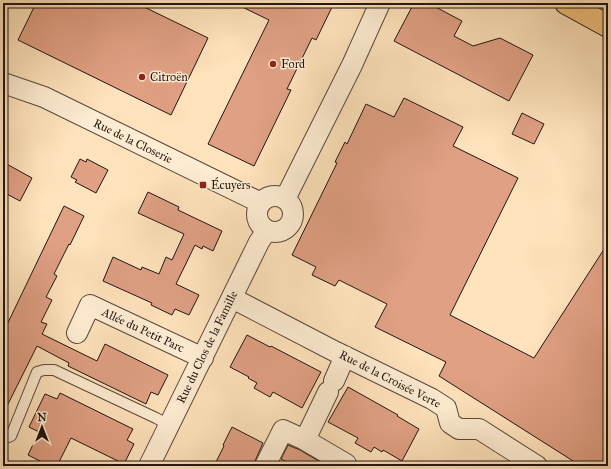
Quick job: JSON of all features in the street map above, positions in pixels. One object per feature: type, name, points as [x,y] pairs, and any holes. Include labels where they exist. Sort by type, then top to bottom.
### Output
[{"type":"main road","points":[[566,3],[608,26]]},
{"type":"street","points":[[285,199],[352,65],[380,3]]},
{"type":"street","name":"Rue de la Closerie","points":[[3,83],[44,97],[261,203]]},
{"type":"street","points":[[275,196],[285,199],[292,208],[292,220],[289,225],[279,231],[267,230],[258,218],[257,213],[261,203],[265,199],[275,196]]},
{"type":"street","name":"Rue du Clos de la Famille","points":[[149,466],[259,242],[267,230]]},
{"type":"street","name":"Rue de la Croisée Verte","points":[[232,298],[432,399],[446,408],[450,423],[459,429],[479,429],[537,466]]},
{"type":"street","name":"Allée du Petit Parc","points":[[77,333],[90,305],[203,358]]},
{"type":"street","points":[[305,440],[345,356]]},
{"type":"street","points":[[265,466],[283,430],[305,440],[346,464],[345,466]]},
{"type":"lane","points":[[3,439],[11,436],[37,372],[44,370],[54,370],[169,425]]},
{"type":"building","name":"Citroën","points":[[36,3],[136,3],[208,38],[171,115],[18,40]]},
{"type":"building","name":"Ford","points":[[234,3],[334,3],[316,40],[312,38],[287,89],[291,90],[254,166],[208,144],[269,20]]},
{"type":"building","points":[[414,3],[428,3],[462,21],[454,36],[473,46],[500,38],[533,55],[509,101],[394,41]]},
{"type":"building","points":[[404,98],[463,127],[453,146],[518,178],[450,315],[534,358],[608,243],[608,466],[581,466],[439,376],[446,362],[375,327],[387,304],[339,280],[335,286],[312,275],[316,267],[292,255],[337,163],[335,162],[345,142],[347,144],[366,104],[394,117]]},
{"type":"building","points":[[522,113],[544,124],[534,144],[512,134]]},
{"type":"building","points":[[80,159],[86,162],[87,159],[108,170],[96,193],[75,182],[77,180],[71,177]]},
{"type":"building","points":[[3,162],[32,178],[20,201],[3,192]]},
{"type":"building","points":[[148,192],[179,207],[178,210],[222,231],[213,251],[203,246],[202,249],[195,245],[176,284],[199,295],[189,315],[175,309],[172,315],[151,305],[152,303],[103,281],[113,257],[141,270],[142,267],[159,274],[166,257],[172,260],[184,234],[138,213]]},
{"type":"building","points":[[64,206],[84,216],[54,274],[57,276],[46,297],[52,300],[41,322],[47,324],[42,334],[97,361],[105,344],[168,375],[158,395],[151,392],[146,404],[68,366],[69,363],[37,346],[3,414],[3,333]]},
{"type":"building","points":[[247,335],[321,372],[302,408],[273,392],[270,397],[254,388],[257,383],[230,367]]},
{"type":"building","points":[[348,387],[398,415],[397,416],[419,429],[402,461],[383,450],[382,452],[374,447],[371,452],[355,443],[358,438],[328,422]]},
{"type":"building","points":[[60,393],[133,429],[127,440],[134,444],[124,464],[71,438],[57,466],[37,466],[40,461],[28,455],[39,432],[29,427],[45,394],[57,399]]},
{"type":"building","points":[[232,427],[263,443],[254,466],[214,466]]},
{"type":"building","points":[[288,445],[300,450],[327,466],[294,466],[281,459]]},
{"type":"place","name":"Ford","points":[[273,64]]},
{"type":"place","name":"Citroën","points":[[142,77]]},
{"type":"place","name":"Écuyers","points":[[203,185]]}]
